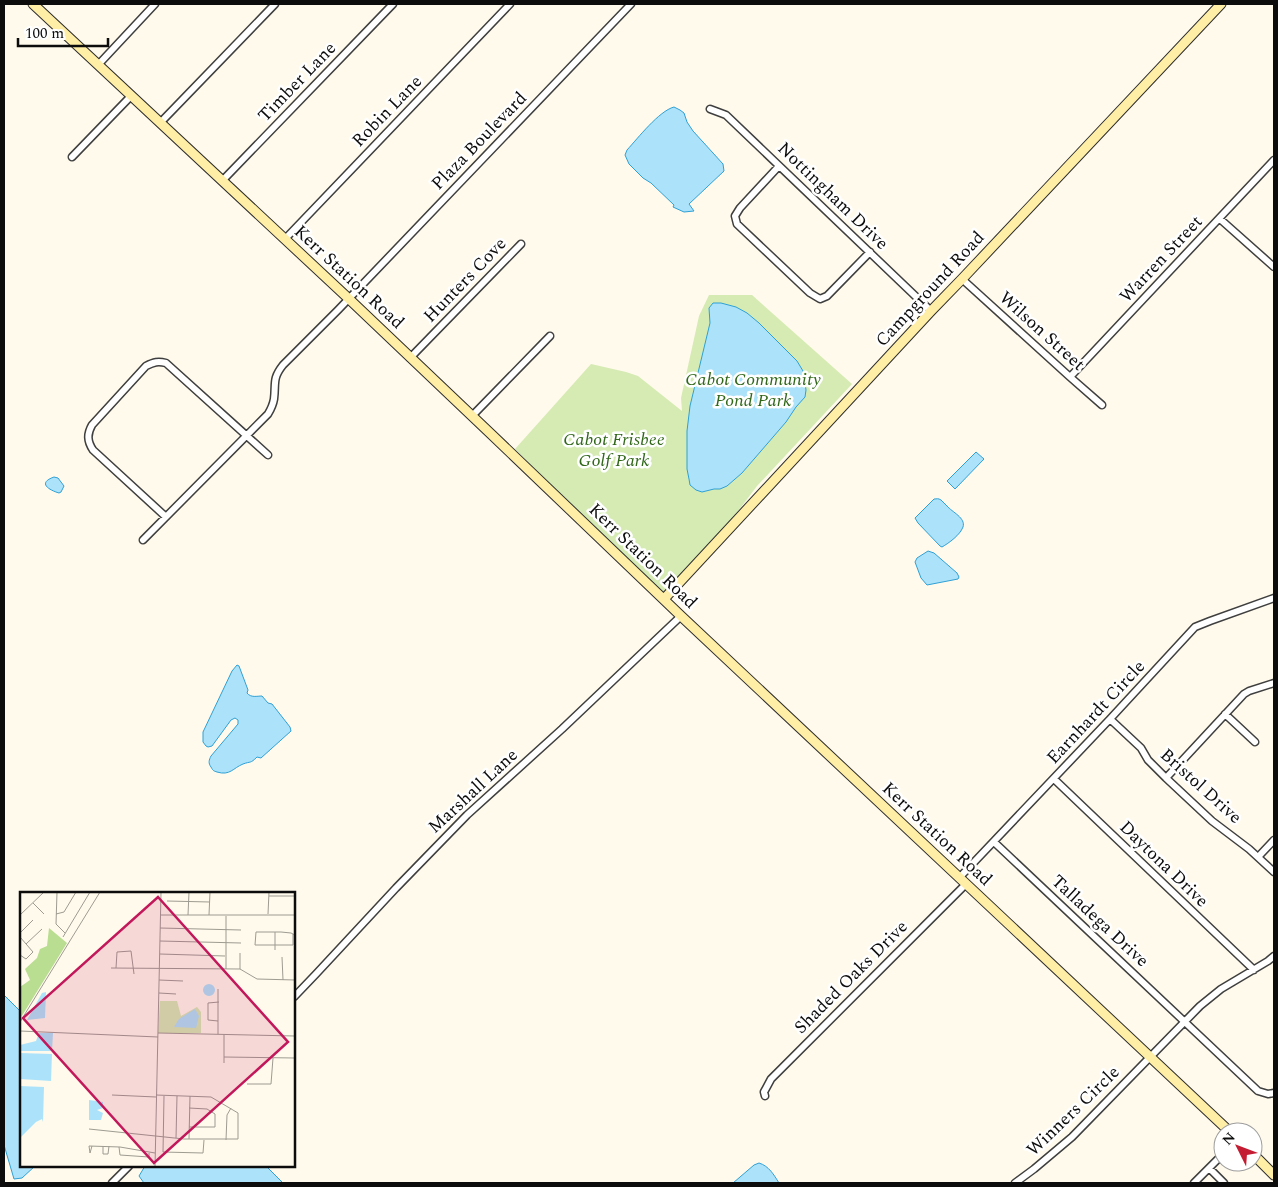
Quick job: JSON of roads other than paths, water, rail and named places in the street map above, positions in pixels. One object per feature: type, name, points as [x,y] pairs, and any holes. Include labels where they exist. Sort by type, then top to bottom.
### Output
[{"type":"street","name":"Kerr Station Road","points":[[33,4],[348,298],[681,616],[1219,1122]]},
{"type":"street","points":[[98,65],[155,4]]},
{"type":"street","points":[[160,123],[275,4]]},
{"type":"street","name":"Timber Lane","points":[[222,181],[393,4]]},
{"type":"street","name":"Robin Lane","points":[[285,239],[510,4]]},
{"type":"street","name":"Plaza Boulevard","points":[[143,540],[268,414],[273,406],[275,379],[283,365],[631,4]]},
{"type":"street","name":"Campground Road","points":[[664,599],[931,311],[1221,4]]},
{"type":"street","points":[[72,157],[131,96]]},
{"type":"street","name":"Nottingham Drive","points":[[710,108],[726,115],[931,311]]},
{"type":"street","name":"Warren Street","points":[[1070,377],[1274,160]]},
{"type":"street","points":[[779,166],[740,208],[735,216],[737,224],[810,293],[820,299],[826,296],[870,252]]},
{"type":"street","points":[[1220,219],[1274,267]]},
{"type":"street","name":"Hunters Cove","points":[[410,358],[521,244]]},
{"type":"street","name":"Wilson Street","points":[[962,279],[1102,405]]},
{"type":"street","points":[[472,416],[550,336]]},
{"type":"street","points":[[166,517],[93,450],[89,445],[88,439],[92,425],[146,366],[159,361],[166,363],[268,455]]},
{"type":"street","name":"Earnhardt Circle","points":[[962,881],[994,842],[1195,627],[1274,598]]},
{"type":"street","name":"Marshall Lane","points":[[295,995],[467,815],[562,729],[681,616]]},
{"type":"street","points":[[1166,778],[1246,692],[1274,683]]},
{"type":"street","points":[[1225,714],[1255,742]]},
{"type":"street","name":"Bristol Drive","points":[[1110,719],[1141,748],[1148,760],[1212,821],[1229,833],[1274,872]]},
{"type":"street","name":"Daytona Drive","points":[[1054,779],[1254,970]]},
{"type":"street","points":[[1258,857],[1274,840]]},
{"type":"street","name":"Talladega Drive","points":[[994,842],[1258,1091],[1274,1094]]},
{"type":"street","name":"Shaded Oaks Drive","points":[[765,1096],[764,1092],[770,1079],[962,881]]},
{"type":"street","points":[[1150,1058],[1200,1006],[1221,989],[1274,956]]},
{"type":"street","name":"Winners Circle","points":[[1015,1183],[1072,1137],[1150,1058]]},
{"type":"street","points":[[1194,1183],[1213,1164]]},
{"type":"street","points":[[1263,1164],[1274,1174]]},
{"type":"street","points":[[112,1183],[128,1167]]},
{"type":"street","points":[[1209,1168],[1224,1183]]},
{"type":"water","points":[[674,107],[684,113],[693,131],[723,164],[724,171],[689,204],[694,211],[684,212],[673,207],[674,205],[629,164],[625,155],[627,150],[649,126],[662,114]]},
{"type":"water","points":[[713,303],[736,307],[759,323],[797,361],[803,371],[806,390],[805,397],[786,422],[742,473],[727,486],[702,492],[690,485],[687,469],[687,431],[690,406],[710,323],[709,308]]},
{"type":"water","points":[[976,452],[984,459],[955,489],[947,481]]},
{"type":"water","points":[[54,477],[58,478],[64,486],[59,493],[45,484]]},
{"type":"water","points":[[934,499],[941,500],[961,518],[963,524],[962,530],[957,536],[942,547],[915,518]]},
{"type":"water","points":[[928,551],[934,553],[957,573],[958,579],[927,585],[921,578],[915,562],[917,558]]},
{"type":"water","points":[[237,665],[248,690],[247,693],[252,696],[262,696],[268,703],[272,704],[291,731],[261,758],[257,757],[252,762],[221,773],[212,769],[209,761],[211,756],[238,724],[238,720],[235,718],[231,720],[212,746],[208,747],[203,742],[203,732],[232,671]]},
{"type":"water","points":[[4,995],[20,1011],[20,1167],[34,1167],[22,1178],[14,1179],[4,1145]]},
{"type":"water","points":[[763,1164],[773,1174],[779,1183],[733,1183],[754,1165]]},
{"type":"water","points":[[144,1167],[267,1167],[283,1183],[144,1183],[139,1176]]},
{"type":"park label","name":"Cabot Community Pond Park","points":[[753,389]]},
{"type":"park label","name":"Cabot Frisbee Golf Park","points":[[614,449]]}]
